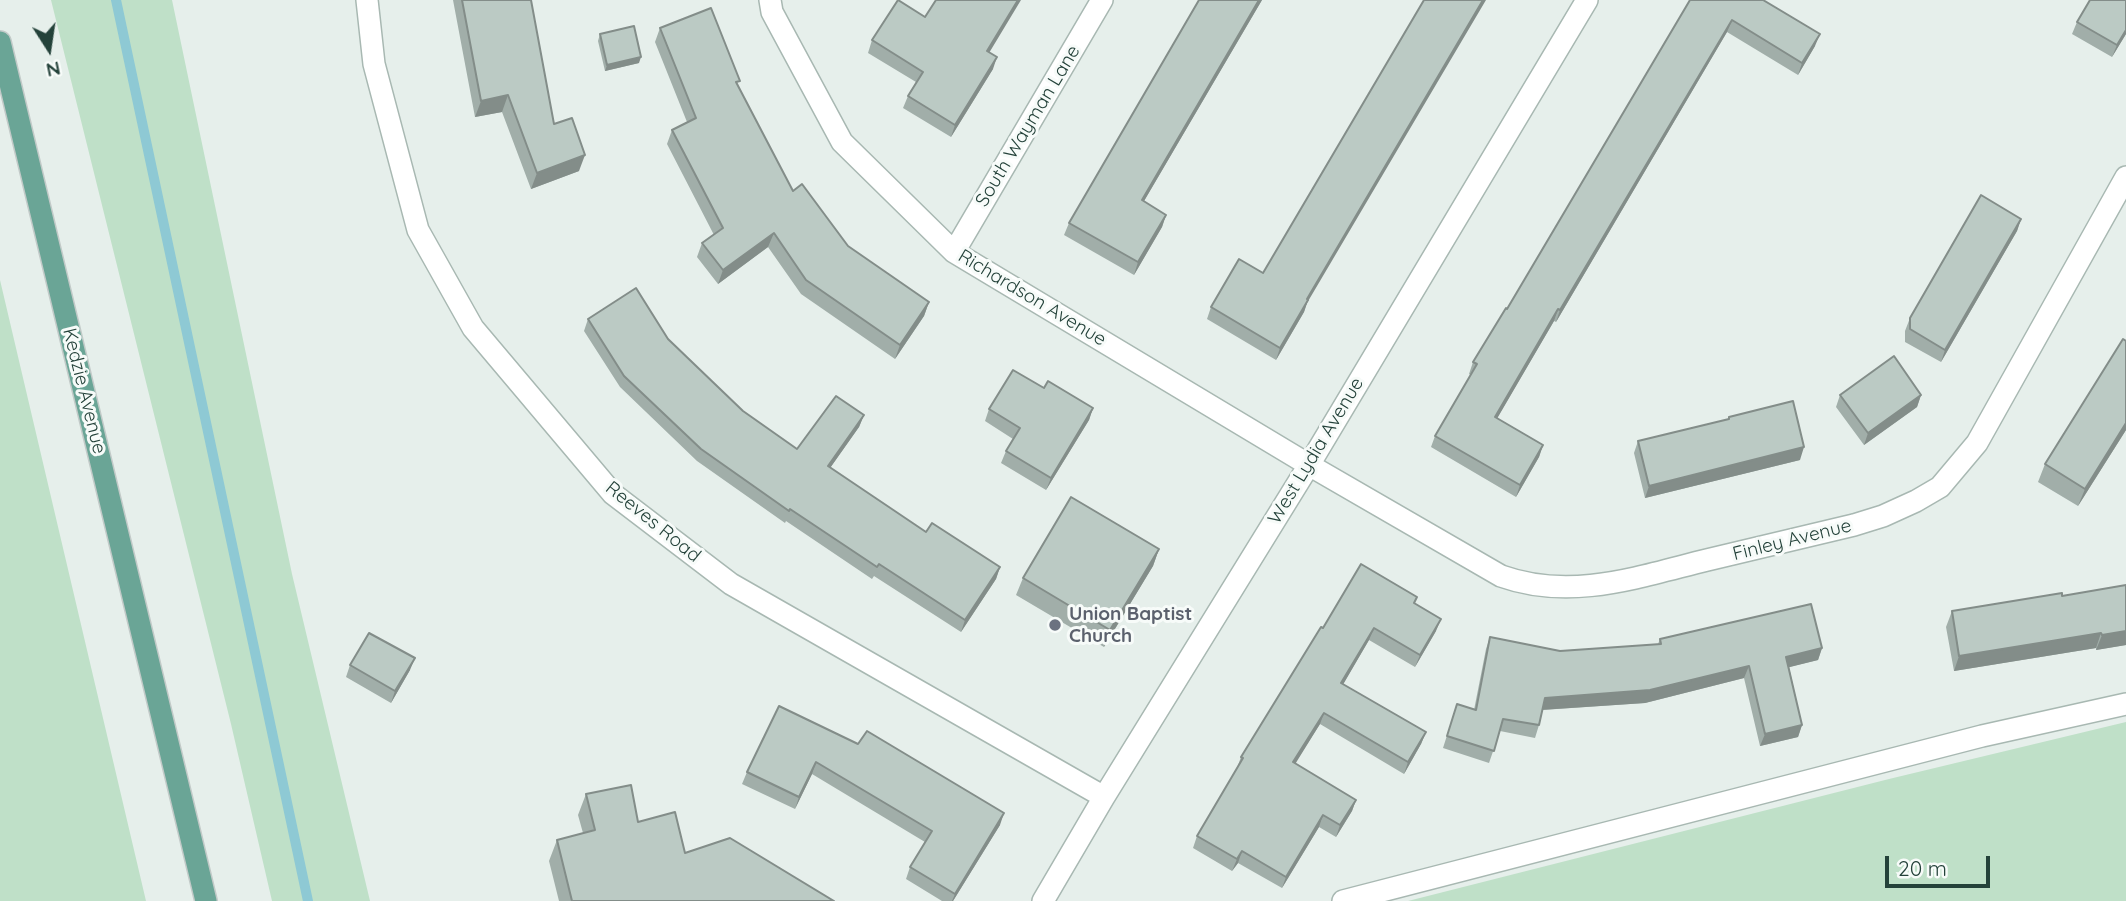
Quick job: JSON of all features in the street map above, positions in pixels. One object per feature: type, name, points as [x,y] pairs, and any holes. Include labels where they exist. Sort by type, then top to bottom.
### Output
[{"type":"main road","name":"Kedzie Avenue","points":[[0,42],[206,901]]},
{"type":"street","name":"Reeves Road","points":[[367,0],[374,64],[418,230],[473,328],[613,494],[731,584],[1104,797]]},
{"type":"street","name":"Richardson Avenue","points":[[770,0],[772,12],[842,142],[954,252],[1309,464]]},
{"type":"street","name":"South Wayman Lane","points":[[954,252],[1102,0]]},
{"type":"street","name":"West Lydia Avenue","points":[[1043,901],[1587,0]]},
{"type":"street","name":"Finley Avenue","points":[[1309,464],[1501,576],[1524,584],[1550,587],[1608,584],[1882,516],[1916,501],[1940,486],[1977,443],[2126,177]]},
{"type":"street","points":[[1343,901],[1982,736],[2126,704]]},
{"type":"green space","points":[[51,0],[172,0],[292,574],[370,901],[272,901],[231,724]]},
{"type":"green space","points":[[0,280],[146,901],[0,901]]},
{"type":"green space","points":[[2126,722],[2126,901],[1408,901],[1889,779]]},
{"type":"building","points":[[462,0],[531,0],[554,124],[572,118],[585,155],[537,173],[508,95],[481,101]]},
{"type":"building","points":[[898,0],[925,17],[936,0],[1018,0],[987,51],[997,57],[955,125],[908,96],[923,72],[872,40]]},
{"type":"building","points":[[1199,0],[1259,0],[1142,200],[1166,215],[1138,262],[1069,223]]},
{"type":"building","points":[[1424,0],[1483,0],[1280,348],[1211,307],[1239,259],[1263,273]]},
{"type":"building","points":[[1690,0],[1763,0],[1820,34],[1802,63],[1732,20],[1495,417],[1543,445],[1520,485],[1435,436],[1477,364],[1473,362]]},
{"type":"building","points":[[2090,0],[2126,0],[2126,30],[2117,45],[2077,22]]},
{"type":"building","points":[[711,8],[740,81],[736,82],[793,191],[802,184],[848,246],[929,302],[900,345],[806,280],[774,233],[723,270],[702,243],[723,228],[672,130],[696,118],[660,28]]},
{"type":"building","points":[[634,26],[641,57],[607,65],[600,34]]},
{"type":"building","points":[[1981,195],[2021,219],[1945,350],[1910,329],[1910,318]]},
{"type":"building","points":[[636,288],[668,339],[743,411],[797,449],[836,396],[864,415],[828,466],[926,532],[932,523],[1000,567],[965,620],[879,564],[877,567],[790,509],[789,511],[701,449],[624,376],[588,319]]},
{"type":"building","points":[[2123,339],[2126,341],[2126,423],[2085,489],[2045,464]]},
{"type":"building","points":[[1894,356],[1921,395],[1868,433],[1840,395]]},
{"type":"building","points":[[1013,370],[1044,388],[1048,381],[1093,408],[1051,478],[1006,451],[1020,428],[989,409]]},
{"type":"building","points":[[1793,401],[1804,447],[1649,486],[1638,441]]},
{"type":"building","points":[[1071,497],[1159,549],[1110,630],[1023,578]]},
{"type":"building","points":[[1361,564],[1417,597],[1414,603],[1441,619],[1420,655],[1374,628],[1341,683],[1426,732],[1408,762],[1324,713],[1293,762],[1356,800],[1340,825],[1323,815],[1286,877],[1242,851],[1237,859],[1197,836],[1243,758],[1241,757]]},
{"type":"building","points":[[2126,585],[2126,631],[1959,656],[1952,611]]},
{"type":"building","points":[[1811,604],[1822,648],[1786,657],[1802,725],[1765,734],[1749,666],[1650,690],[1545,698],[1539,725],[1503,719],[1494,751],[1447,736],[1457,704],[1476,710],[1490,637],[1560,651],[1661,644],[1660,639]]},
{"type":"building","points":[[369,633],[415,658],[395,691],[350,665]]},
{"type":"building","points":[[779,706],[858,744],[867,731],[1004,813],[955,894],[910,867],[932,831],[816,762],[799,797],[747,772]]},
{"type":"building","points":[[631,785],[638,822],[675,812],[685,853],[730,838],[834,901],[572,901],[557,840],[595,830],[586,794]]},
{"type":"waterway","points":[[116,0],[308,901]]},
{"type":"place","name":"Union Baptist Church","points":[[1055,625]]}]
